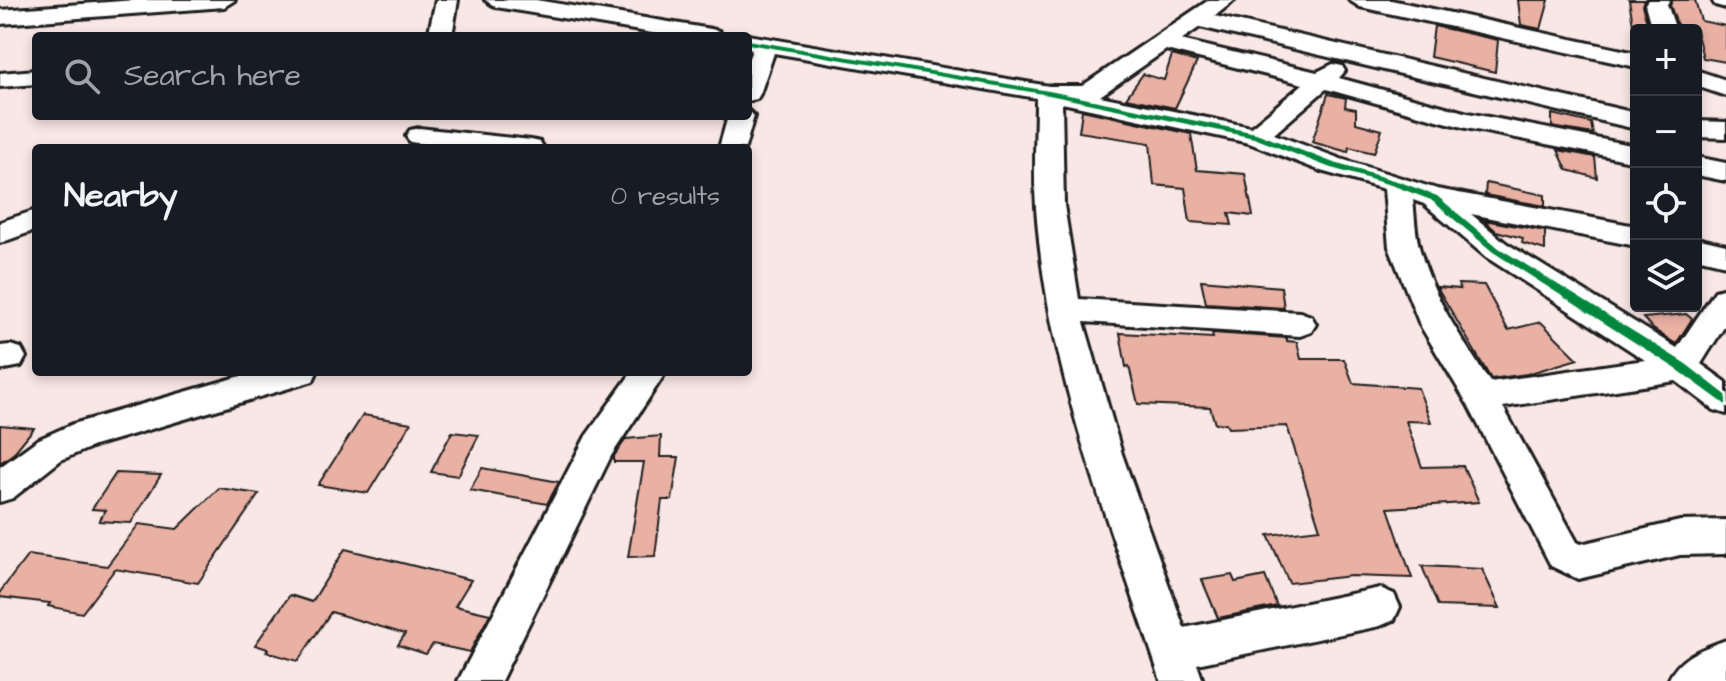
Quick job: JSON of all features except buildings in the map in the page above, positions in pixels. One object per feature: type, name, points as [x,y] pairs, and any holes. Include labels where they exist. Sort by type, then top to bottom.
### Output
[{"type":"street","points":[[0,17],[112,5],[224,0]]},
{"type":"street","points":[[441,32],[447,0]]},
{"type":"street","points":[[496,0],[687,32]]},
{"type":"street","points":[[1049,93],[1088,93],[1224,0]]},
{"type":"street","points":[[1360,0],[1630,59]]},
{"type":"street","points":[[1659,0],[1656,4],[1662,24]]},
{"type":"street","points":[[1197,19],[1630,120]]},
{"type":"street","points":[[1161,42],[1466,120],[1630,153]]},
{"type":"street","points":[[752,69],[756,44],[1049,93],[1256,136],[1331,165],[1434,198],[1630,235]]},
{"type":"street","points":[[1256,136],[1351,56]]},
{"type":"street","points":[[0,80],[32,77]]},
{"type":"street","points":[[1702,79],[1726,89]]},
{"type":"street","points":[[1049,93],[1051,220],[1067,310],[1089,404],[1177,666],[1380,607]]},
{"type":"street","points":[[733,144],[740,120]]},
{"type":"street","points":[[1702,129],[1726,130]]},
{"type":"street","points":[[419,133],[501,144]]},
{"type":"street","points":[[1710,169],[1726,192]]},
{"type":"street","points":[[1397,184],[1404,247],[1412,272],[1436,325],[1481,397],[1564,554],[1578,562],[1680,538],[1726,537]]},
{"type":"street","points":[[1434,198],[1496,250],[1682,367],[1726,401]]},
{"type":"street","points":[[0,233],[32,221]]},
{"type":"street","points":[[1702,249],[1726,255]]},
{"type":"street","points":[[1481,397],[1682,367],[1726,299]]},
{"type":"street","points":[[1067,310],[1300,324]]},
{"type":"street","points":[[0,487],[49,450],[85,434],[287,376]]},
{"type":"street","points":[[479,681],[598,446],[647,376]]},
{"type":"street","points":[[1689,681],[1708,667],[1726,660]]},
{"type":"cycle path","points":[[752,43],[1049,93],[1256,136],[1331,165],[1397,184],[1434,198],[1496,250],[1682,367],[1726,401]]}]
